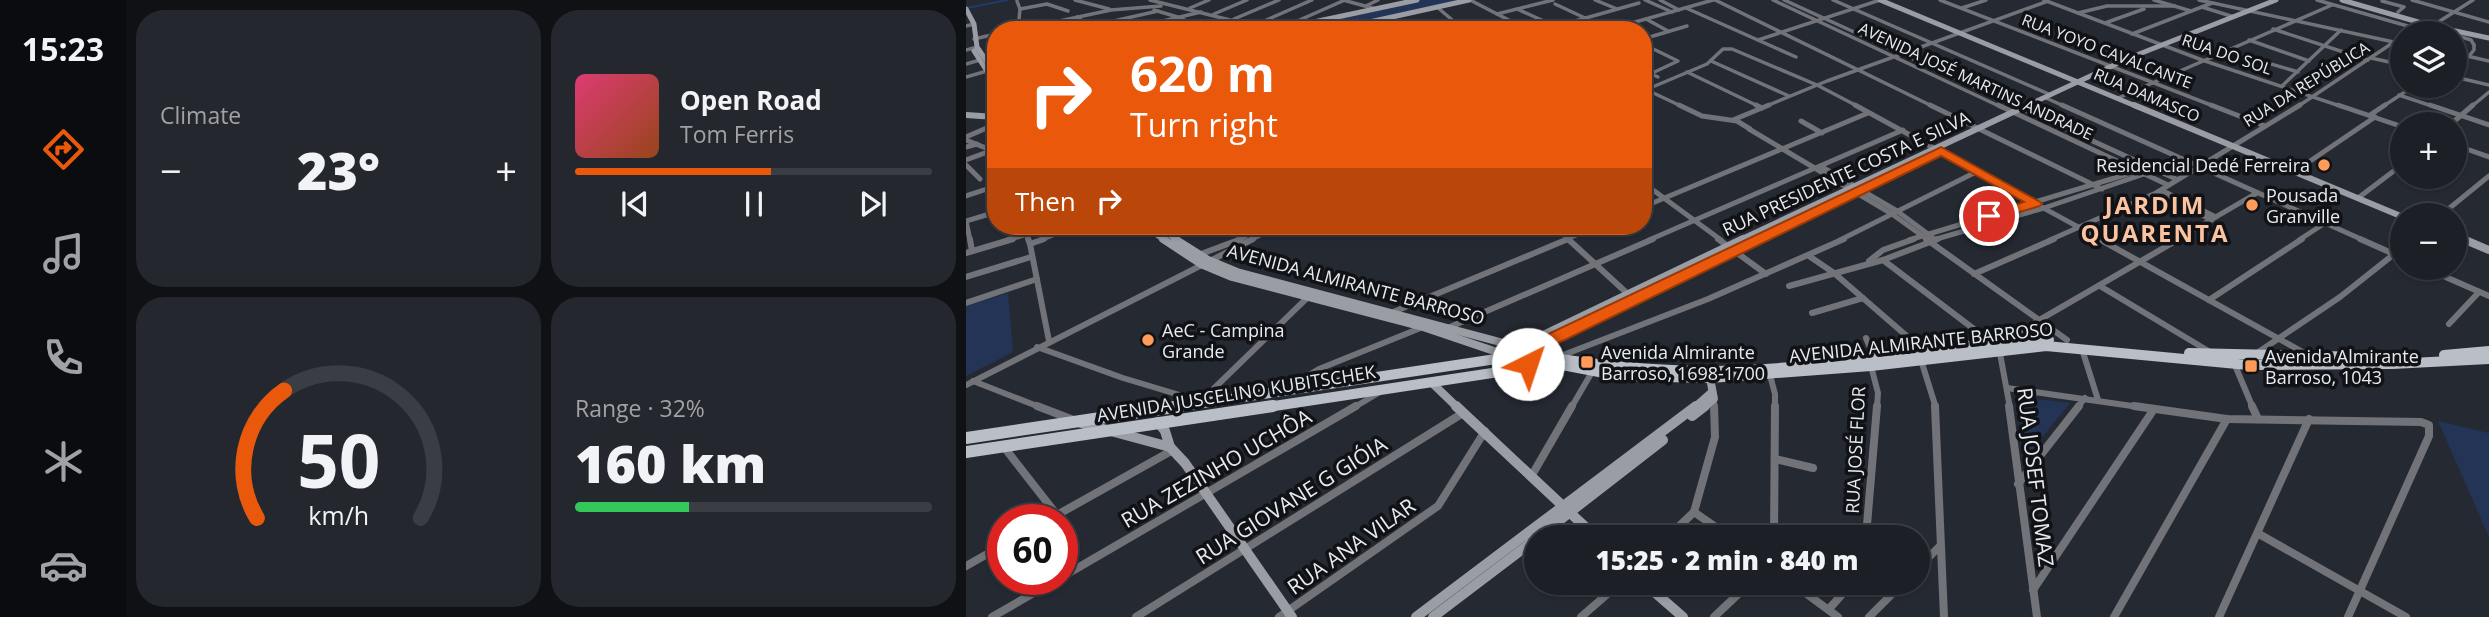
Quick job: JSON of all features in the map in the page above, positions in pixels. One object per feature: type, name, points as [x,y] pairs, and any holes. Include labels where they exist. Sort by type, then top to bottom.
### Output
[{"type":"main road","name":"AVENIDA ALMIRANTE BARROSO","points":[[1512,370],[1525,366],[1557,364],[1619,376],[1710,379],[1770,375],[1998,345],[2067,340],[2172,353],[2379,358],[2489,351]]},
{"type":"main road","name":"AVENIDA ALMIRANTE BARROSO","points":[[1998,345],[2082,347],[2234,363],[2392,364],[2489,359]]},
{"type":"main road","name":"AVENIDA ALMIRANTE BARROSO","points":[[1523,349],[1598,366],[1697,372],[1873,361]]},
{"type":"main road","name":"AVENIDA JUSCELINO KUBITSCHEK","points":[[966,438],[1498,356],[1523,349]]},
{"type":"main road","points":[[1523,349],[1525,366]]},
{"type":"main road","points":[[1498,356],[1500,368],[1512,370]]},
{"type":"main road","name":"AVENIDA JUSCELINO KUBITSCHEK","points":[[966,452],[1512,370]]},
{"type":"street","points":[[1075,0],[1111,10]]},
{"type":"street","points":[[1150,0],[1237,21]]},
{"type":"street","points":[[1111,21],[1155,11],[1177,0]]},
{"type":"street","points":[[1188,9],[1209,0]]},
{"type":"street","points":[[1210,14],[1241,0]]},
{"type":"street","points":[[1210,14],[1247,0]]},
{"type":"street","points":[[1232,20],[1279,0]]},
{"type":"street","points":[[1264,21],[1312,0]]},
{"type":"street","points":[[1297,21],[1343,0],[1376,9]]},
{"type":"street","points":[[1366,6],[1378,0]]},
{"type":"street","points":[[1318,21],[1417,0]]},
{"type":"street","points":[[1374,21],[1470,0],[1511,21]]},
{"type":"street","points":[[1595,0],[1617,9]]},
{"type":"street","points":[[1645,0],[1672,12]]},
{"type":"street","points":[[1660,0],[1679,10]]},
{"type":"street","points":[[1695,0],[1702,3]]},
{"type":"street","points":[[1639,21],[1714,0],[2102,189]]},
{"type":"street","name":"AVENIDA JOSÉ MARTINS ANDRADE","points":[[1773,0],[2020,112],[2168,184]]},
{"type":"street","points":[[1784,0],[1896,56]]},
{"type":"street","points":[[1833,0],[2390,252]]},
{"type":"street","points":[[1758,40],[1880,0]]},
{"type":"street","name":"RUA DAMASCO","points":[[1880,0],[2390,210]]},
{"type":"street","name":"RUA DAMASCO","points":[[1886,0],[1961,32]]},
{"type":"street","name":"RUA YOYO CAVALCANTE","points":[[1940,0],[2264,126]]},
{"type":"street","points":[[1962,8],[1986,0]]},
{"type":"street","points":[[2154,0],[2191,11]]},
{"type":"street","points":[[2199,0],[2390,42]]},
{"type":"street","name":"RUA PRESIDENTE COSTA E SILVA","points":[[1523,349],[2112,67],[2276,0]]},
{"type":"street","points":[[2316,0],[2390,22]]},
{"type":"street","points":[[2342,0],[2414,21]]},
{"type":"street","points":[[2369,8],[2383,0],[2404,7],[2398,12]]},
{"type":"street","points":[[2412,0],[2489,22]]},
{"type":"street","points":[[2422,3],[2428,0]]},
{"type":"street","points":[[2440,21],[2473,0]]},
{"type":"street","points":[[1017,1],[1020,9],[1018,21]]},
{"type":"street","points":[[1742,123],[1819,86],[2046,1]]},
{"type":"street","name":"RUA DO SOL","points":[[2046,1],[2202,60],[2390,122]]},
{"type":"street","points":[[1497,14],[1554,2],[1585,18]]},
{"type":"street","points":[[1574,21],[1639,3]]},
{"type":"street","points":[[2132,34],[2214,3]]},
{"type":"street","points":[[1020,9],[1043,4],[1068,11]]},
{"type":"street","points":[[1059,21],[1111,10],[1164,5]]},
{"type":"street","points":[[2120,97],[2332,5]]},
{"type":"street","points":[[2078,13],[2107,6],[2175,6]]},
{"type":"street","points":[[1437,7],[1453,21]]},
{"type":"street","points":[[2105,23],[2149,7]]},
{"type":"street","points":[[2202,7],[2234,18]]},
{"type":"street","points":[[1686,8],[1796,57]]},
{"type":"street","points":[[1517,9],[1544,21]]},
{"type":"street","points":[[966,10],[974,39],[972,48]]},
{"type":"street","points":[[1094,14],[1155,11],[1187,21]]},
{"type":"street","points":[[1167,21],[1201,12]]},
{"type":"street","points":[[1077,17],[1082,21]]},
{"type":"street","points":[[966,76],[987,71],[972,48],[970,22]]},
{"type":"street","points":[[1652,23],[1668,32]]},
{"type":"street","points":[[1652,38],[1687,26]]},
{"type":"street","points":[[2273,29],[2369,59],[2390,62]]},
{"type":"street","points":[[2283,86],[2341,30]]},
{"type":"street","points":[[2467,34],[2489,38]]},
{"type":"street","points":[[974,39],[987,36]]},
{"type":"street","points":[[2249,40],[2309,61]]},
{"type":"street","points":[[2467,42],[2474,45],[2474,50],[2467,57]]},
{"type":"street","points":[[1652,46],[1678,61],[1652,73]]},
{"type":"street","name":"RUA PRESIDENTE COSTA E SILVA","points":[[2084,82],[2119,69],[2164,46]]},
{"type":"street","name":"RUA DA REPÚBLICA","points":[[1974,274],[2081,229],[2158,191],[2315,96],[2390,46]]},
{"type":"street","points":[[972,48],[987,65]]},
{"type":"street","points":[[1652,86],[1711,61],[1725,48],[1732,49],[1819,86],[1903,130],[2309,355]]},
{"type":"street","points":[[2224,50],[2298,72]]},
{"type":"street","points":[[2467,58],[2489,61]]},
{"type":"street","points":[[966,64],[980,60]]},
{"type":"street","points":[[1711,61],[1789,96]]},
{"type":"street","points":[[1687,72],[1762,108]]},
{"type":"street","points":[[1652,75],[1658,77]]},
{"type":"street","points":[[2467,79],[2489,85]]},
{"type":"street","points":[[1733,120],[1819,86]]},
{"type":"street","points":[[2466,112],[2489,92]]},
{"type":"street","points":[[1652,93],[1707,118],[1742,123],[1855,189],[1895,213],[1974,274],[2067,340]]},
{"type":"street","points":[[2296,170],[2395,98]]},
{"type":"street","points":[[2408,98],[2449,112]]},
{"type":"street","points":[[2020,112],[2176,179]]},
{"type":"street","points":[[1652,203],[1868,113]]},
{"type":"street","points":[[966,115],[987,116]]},
{"type":"street","points":[[2467,118],[2489,125]]},
{"type":"street","points":[[1801,121],[1822,133]]},
{"type":"street","points":[[966,138],[987,128]]},
{"type":"street","points":[[1450,327],[1903,130]]},
{"type":"street","points":[[966,138],[987,148]]},
{"type":"street","points":[[966,147],[977,144]]},
{"type":"street","points":[[2467,149],[2489,157]]},
{"type":"street","points":[[980,179],[966,162],[987,154]]},
{"type":"street","points":[[2156,170],[2181,159]]},
{"type":"street","points":[[1556,358],[1809,256],[1978,171]]},
{"type":"street","points":[[1868,262],[1876,254],[2141,172]]},
{"type":"street","points":[[1789,286],[1883,260],[1929,238],[2044,208],[2102,189],[2141,172]]},
{"type":"street","points":[[2359,197],[2390,174]]},
{"type":"street","points":[[2457,203],[2488,179]]},
{"type":"street","points":[[966,196],[987,189]]},
{"type":"street","points":[[1652,189],[1766,274]]},
{"type":"street","points":[[2158,191],[2214,218]]},
{"type":"street","points":[[1876,254],[1998,345],[2257,192]]},
{"type":"street","points":[[987,215],[966,221],[969,252],[1024,235]]},
{"type":"street","points":[[2209,300],[2325,223]]},
{"type":"street","points":[[1027,235],[1049,341]]},
{"type":"street","points":[[1030,244],[1053,235]]},
{"type":"street","name":"AVENIDA ALMIRANTE BARROSO","points":[[1159,235],[1232,277],[1423,327],[1498,356]]},
{"type":"street","name":"AVENIDA ALMIRANTE BARROSO","points":[[1170,235],[1201,254],[1204,262]]},
{"type":"street","points":[[1201,254],[1245,235]]},
{"type":"street","points":[[1248,239],[1253,235]]},
{"type":"street","points":[[969,382],[1256,235]]},
{"type":"street","points":[[1563,235],[1630,296]]},
{"type":"street","points":[[1391,313],[1577,235]]},
{"type":"street","points":[[2467,242],[2489,252]]},
{"type":"street","points":[[1809,256],[1863,298],[1923,355],[1937,412],[1944,617]]},
{"type":"street","points":[[966,277],[1031,257]]},
{"type":"street","points":[[2254,355],[2340,297],[2390,258]]},
{"type":"street","name":"AVENIDA ALMIRANTE BARROSO","points":[[1204,262],[1523,349]]},
{"type":"street","points":[[966,303],[1037,279]]},
{"type":"street","points":[[2452,280],[2489,296]]},
{"type":"street","points":[[2100,286],[2214,354]]},
{"type":"street","points":[[2449,324],[2479,292]]},
{"type":"street","points":[[1037,347],[1123,378],[1203,402],[1308,297]]},
{"type":"street","points":[[1812,313],[1863,298]]},
{"type":"street","points":[[1284,389],[1320,369],[1423,327]]},
{"type":"street","name":"RUA JOSÉ FLOR","points":[[1866,338],[1878,393],[1867,525]]},
{"type":"street","name":"RUA JOSEF TOMAZ","points":[[1998,345],[2007,388],[2037,617]]},
{"type":"street","points":[[2082,347],[2098,400]]},
{"type":"street","points":[[2234,363],[2258,419]]},
{"type":"street","points":[[1532,475],[1592,372]]},
{"type":"street","points":[[1770,375],[1774,394],[1773,525]]},
{"type":"street","points":[[1680,525],[1694,512],[1715,437],[1710,379]]},
{"type":"street","points":[[969,382],[1076,421],[1172,449]]},
{"type":"street","points":[[1430,382],[1584,525]]},
{"type":"street","name":"RUA ZEZINHO UCHÔA","points":[[1078,568],[1388,388]]},
{"type":"street","points":[[2007,388],[2227,419],[2421,422],[2430,426],[2429,436],[2348,617]]},
{"type":"street","points":[[1416,617],[1567,509],[1713,396]]},
{"type":"street","points":[[2018,484],[2085,398]]},
{"type":"street","points":[[2033,590],[2154,409]]},
{"type":"street","name":"RUA GIOVANE G GIÓIA","points":[[1136,617],[1465,412]]},
{"type":"street","points":[[2115,617],[2227,419]]},
{"type":"street","points":[[2219,617],[2309,419]]},
{"type":"street","points":[[1158,422],[1172,449],[1245,550],[1286,615]]},
{"type":"street","name":"RUA ANA VILAR","points":[[1286,615],[1438,506],[1485,431]]},
{"type":"street","points":[[1004,447],[1048,504]]},
{"type":"street","points":[[1076,504],[1172,449]]},
{"type":"street","points":[[1775,458],[1812,468]]},
{"type":"street","points":[[1550,525],[1567,509]]},
{"type":"street","points":[[1694,512],[1713,525]]},
{"type":"street","points":[[2259,534],[2406,617]]},
{"type":"street","points":[[1930,556],[1940,546]]},
{"type":"street","points":[[1433,617],[1524,548]]},
{"type":"street","points":[[966,566],[987,554]]},
{"type":"street","name":"RUA ZEZINHO UCHÔA","points":[[992,617],[1030,595]]},
{"type":"street","points":[[1581,617],[1606,595]]},
{"type":"street","points":[[1658,595],[1683,617]]},
{"type":"street","points":[[1714,617],[1737,595]]},
{"type":"street","points":[[1809,595],[1838,617]]},
{"type":"street","points":[[1829,609],[1841,595]]},
{"type":"street","points":[[1869,617],[1891,595]]},
{"type":"shaded area","points":[[1417,0],[1459,0],[1364,21],[1322,21]]},
{"type":"shaded area","points":[[1008,293],[1013,352],[966,376],[966,306]]},
{"type":"shaded area","points":[[2018,397],[2070,403],[2026,457]]},
{"type":"shaded area","points":[[2438,421],[2489,433],[2489,537]]},
{"type":"waterway","points":[[967,8],[1007,0]]},
{"type":"place","name":"Residencial Dedé Ferreira","points":[[2324,165]]},
{"type":"place","name":"Pousada Granville","points":[[2252,205]]},
{"type":"place","name":"AeC - Campina Grande","points":[[1148,340]]},
{"type":"place","name":"Avenida Almirante Barroso, 1698-1700","points":[[1587,362]]},
{"type":"place","name":"Avenida Almirante Barroso, 1043","points":[[2251,366]]},
{"type":"district","name":"JARDIM QUARENTA","points":[[2155,218]]},
{"type":"route","points":[[1528,364],[1531,359],[1529,351],[1941,151],[2035,203],[1989,216]]}]
